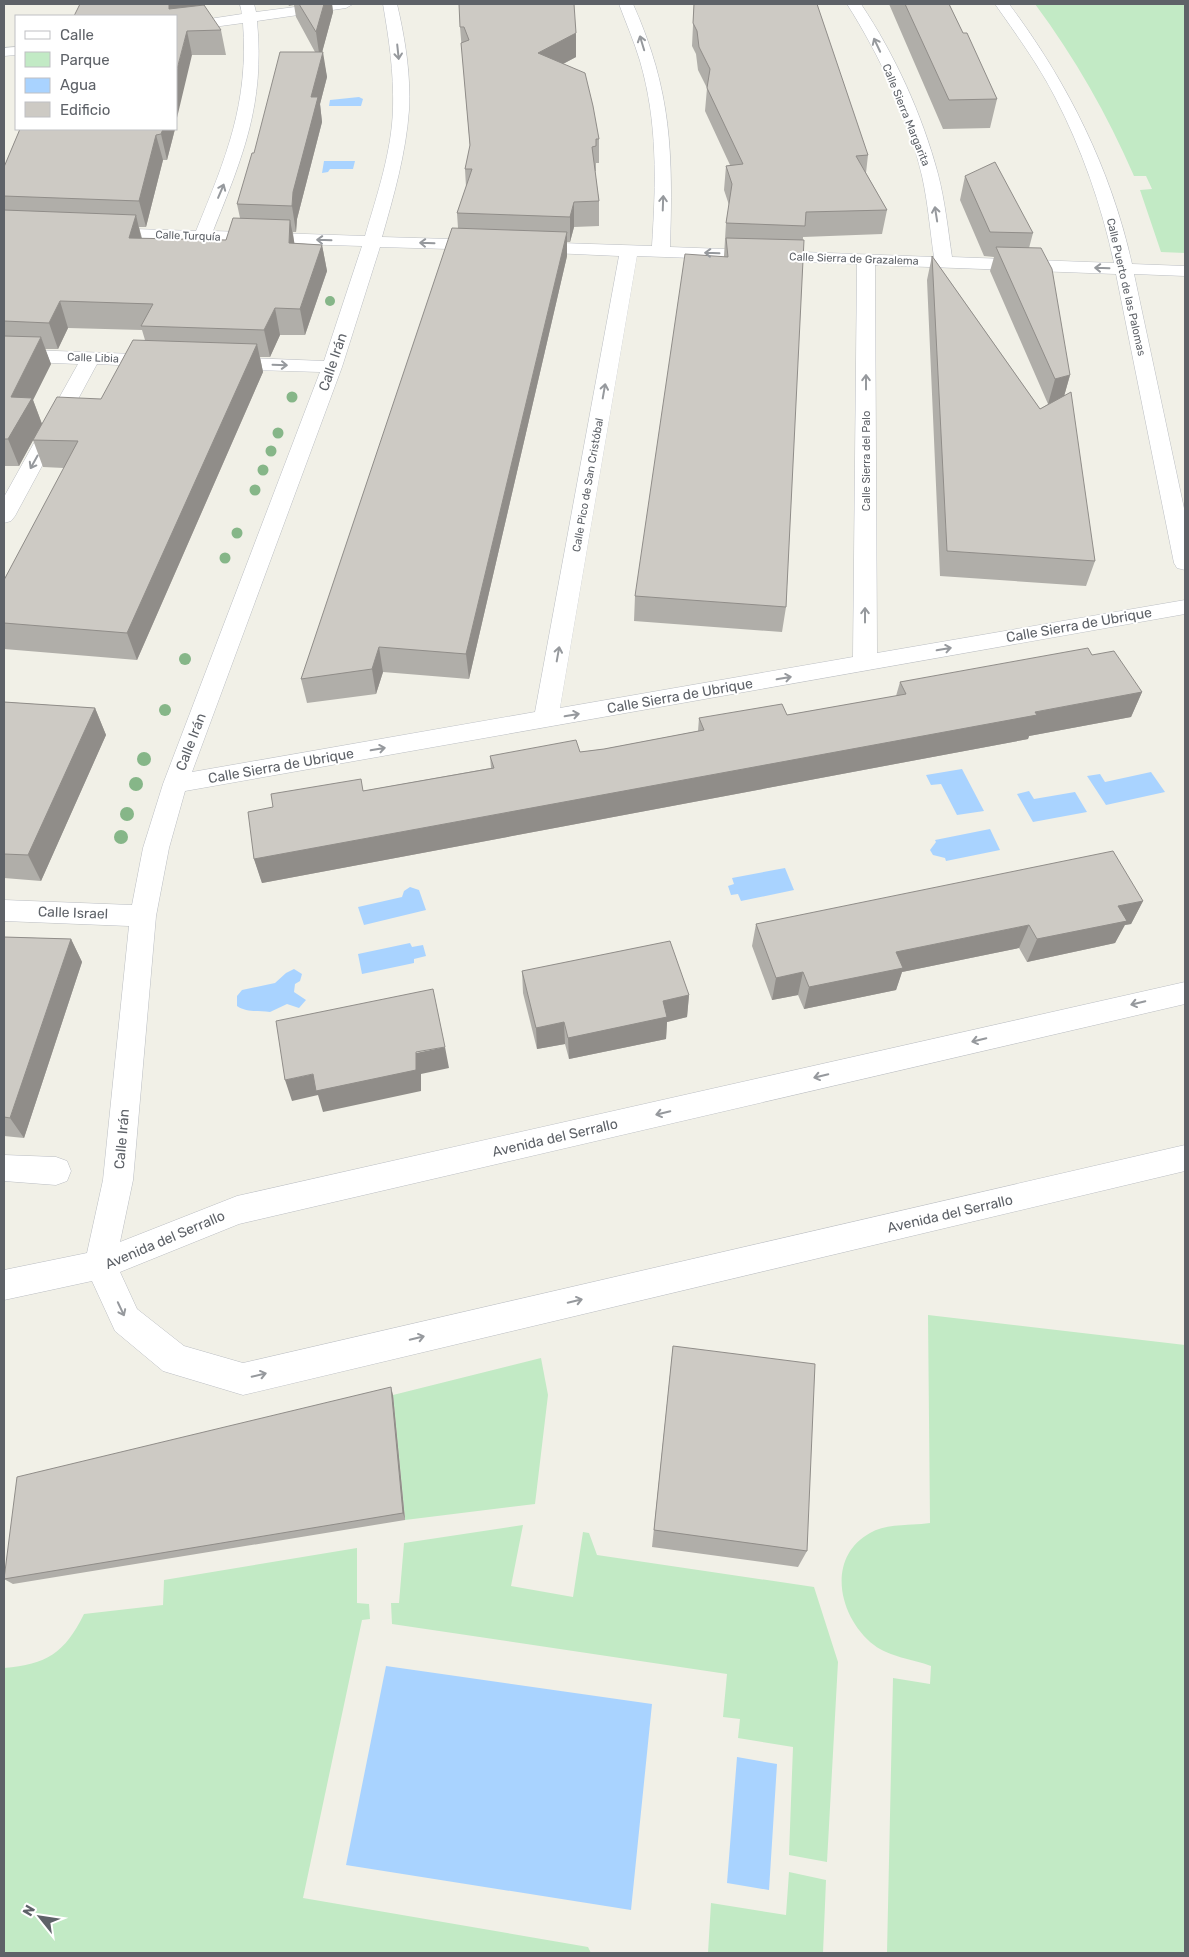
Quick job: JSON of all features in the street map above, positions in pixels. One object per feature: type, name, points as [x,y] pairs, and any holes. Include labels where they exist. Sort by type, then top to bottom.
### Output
[{"type":"street","points":[[178,28],[249,11],[346,4]]},
{"type":"street","name":"Calle Irán","points":[[100,1265],[118,1180],[143,916],[156,848],[175,784],[332,367],[373,241],[392,172],[401,109],[399,52],[390,4]]},
{"type":"street","points":[[626,4],[636,24],[656,88],[664,163],[661,251]]},
{"type":"street","name":"Calle Sierra Margarita","points":[[854,4],[866,20],[900,91],[928,165],[944,262]]},
{"type":"street","name":"Calle Puerto de las Palomas","points":[[1002,4],[1027,38],[1063,98],[1098,177],[1124,269],[1185,563]]},
{"type":"street","points":[[203,236],[237,147],[252,81],[249,11]]},
{"type":"street","name":"Calle Turquía","points":[[83,232],[373,241]]},
{"type":"street","name":"Calle Sierra de Grazalema","points":[[373,241],[1185,271]]},
{"type":"street","name":"Calle Pico de San Cristóbal","points":[[546,719],[629,250]]},
{"type":"street","name":"Calle Sierra del Palo","points":[[865,663],[866,259]]},
{"type":"street","name":"Calle Libia","points":[[4,355],[177,361]]},
{"type":"street","points":[[6,506],[91,358]]},
{"type":"street","points":[[206,362],[332,367]]},
{"type":"street","name":"Calle Sierra de Ubrique","points":[[175,784],[1185,606]]},
{"type":"street","name":"Calle Israel","points":[[4,910],[143,916]]},
{"type":"street","name":"Avenida del Serrallo","points":[[1185,993],[237,1210],[100,1265],[126,1320],[175,1360],[243,1379],[1185,1158]]},
{"type":"street","points":[[4,1168],[56,1171]]},
{"type":"street","points":[[4,1285],[100,1265]]},
{"type":"green space","points":[[1035,4],[1185,4],[1185,253],[1161,252],[1140,190],[1152,189],[1146,176],[1134,176],[1113,131],[1089,87],[1064,45]]},
{"type":"green space","points":[[928,1315],[1185,1345],[1185,1953],[887,1953],[893,1678],[930,1684],[931,1666],[880,1649],[862,1633],[852,1620],[845,1604],[842,1572],[847,1557],[856,1544],[870,1533],[891,1526],[930,1523]]},
{"type":"green space","points":[[541,1358],[548,1395],[535,1504],[405,1520],[393,1395]]},
{"type":"green space","points":[[523,1525],[511,1586],[573,1597],[583,1532],[589,1533],[597,1555],[814,1587],[838,1662],[827,1862],[789,1855],[793,1747],[738,1738],[740,1719],[723,1717],[727,1674],[392,1624],[391,1603],[399,1603],[404,1543]]},
{"type":"green space","points":[[357,1548],[357,1603],[369,1604],[370,1619],[362,1620],[303,1898],[588,1947],[591,1953],[4,1953],[4,1668],[32,1664],[53,1655],[69,1639],[84,1614],[163,1605],[164,1580]]},
{"type":"green space","points":[[789,1872],[826,1880],[823,1953],[708,1953],[711,1903],[786,1915]]},
{"type":"water","points":[[359,97],[363,99],[361,106],[329,106],[330,100]]},
{"type":"water","points":[[324,161],[355,161],[353,169],[330,169],[328,172],[322,173]]},
{"type":"water","points":[[962,769],[984,811],[957,815],[941,784],[931,785],[926,775]]},
{"type":"water","points":[[1151,772],[1165,792],[1106,805],[1087,776],[1100,774],[1105,782]]},
{"type":"water","points":[[1029,791],[1034,799],[1075,792],[1087,812],[1033,822],[1017,794]]},
{"type":"water","points":[[990,829],[1000,850],[946,861],[945,858],[933,855],[930,850],[936,842],[935,840]]},
{"type":"water","points":[[785,868],[794,890],[741,901],[738,894],[731,895],[728,886],[734,884],[732,878]]},
{"type":"water","points":[[410,887],[419,890],[426,910],[364,925],[358,907],[402,897],[404,891]]},
{"type":"water","points":[[410,943],[412,947],[423,945],[426,956],[414,959],[414,963],[362,974],[358,954]]},
{"type":"water","points":[[294,969],[302,974],[300,981],[295,984],[294,992],[306,1000],[299,1008],[287,1004],[270,1012],[249,1010],[237,1006],[237,996],[242,990],[275,983],[286,973]]},
{"type":"water","points":[[386,1666],[652,1704],[631,1910],[346,1865]]},
{"type":"water","points":[[737,1757],[777,1764],[769,1890],[727,1883]]},
{"type":"building","points":[[80,4],[169,4],[169,9],[204,5],[221,30],[187,31],[178,65],[178,15],[74,15]]},
{"type":"building","points":[[299,4],[324,4],[316,32]]},
{"type":"building","points":[[459,4],[574,4],[576,33],[538,53],[585,73],[599,139],[596,139],[596,146],[592,147],[599,201],[574,202],[570,217],[457,213],[472,169],[465,169],[470,145],[461,43],[469,40],[464,27],[460,27]]},
{"type":"building","points":[[694,4],[817,4],[868,155],[856,156],[887,210],[806,212],[805,226],[726,223],[732,184],[726,166],[743,164],[707,88],[710,69],[699,47],[697,31],[693,23]]},
{"type":"building","points":[[905,4],[949,4],[963,33],[967,33],[997,99],[949,100]]},
{"type":"building","points":[[280,52],[323,52],[311,97],[318,97],[293,192],[292,206],[237,204],[252,153],[254,153]]},
{"type":"building","points":[[20,130],[163,130],[161,134],[156,135],[139,201],[4,196],[4,167]]},
{"type":"building","points":[[995,162],[1033,233],[990,232],[965,176]]},
{"type":"building","points":[[4,210],[136,215],[129,238],[226,240],[233,218],[290,220],[289,243],[322,245],[300,309],[275,308],[264,330],[141,326],[153,304],[60,301],[49,323],[4,321]]},
{"type":"building","points":[[452,228],[567,232],[466,654],[379,647],[372,669],[301,679]]},
{"type":"building","points":[[726,238],[804,240],[786,607],[635,596],[685,254],[728,257]]},
{"type":"building","points":[[996,247],[1041,248],[1052,269],[1070,375],[1055,379]]},
{"type":"building","points":[[932,256],[1040,409],[1071,392],[1095,561],[947,551]]},
{"type":"building","points":[[4,336],[41,337],[11,397],[32,398],[8,439],[4,439]]},
{"type":"building","points":[[133,340],[257,344],[127,633],[4,623],[4,580],[78,441],[33,440],[57,397],[101,399]]},
{"type":"building","points":[[1088,648],[1092,655],[1114,651],[1142,692],[1035,712],[1037,715],[254,859],[248,812],[273,807],[271,794],[361,779],[363,791],[494,768],[490,756],[576,740],[580,752],[604,749],[704,730],[699,718],[782,704],[787,715],[906,694],[900,682]]},
{"type":"building","points":[[4,702],[95,708],[28,855],[4,854]]},
{"type":"building","points":[[1113,851],[1143,901],[1118,906],[1127,921],[1037,939],[1029,925],[896,952],[903,968],[809,987],[803,972],[776,978],[756,924]]},
{"type":"building","points":[[4,937],[71,939],[10,1118],[4,1117]]},
{"type":"building","points":[[670,941],[689,995],[663,1001],[667,1017],[568,1038],[564,1022],[536,1028],[522,971]]},
{"type":"building","points":[[433,989],[445,1047],[416,1052],[416,1070],[316,1091],[313,1074],[285,1080],[276,1021]]},
{"type":"building","points":[[673,1346],[815,1364],[807,1551],[654,1530]]},
{"type":"building","points":[[391,1387],[403,1513],[4,1579],[17,1477]]}]
